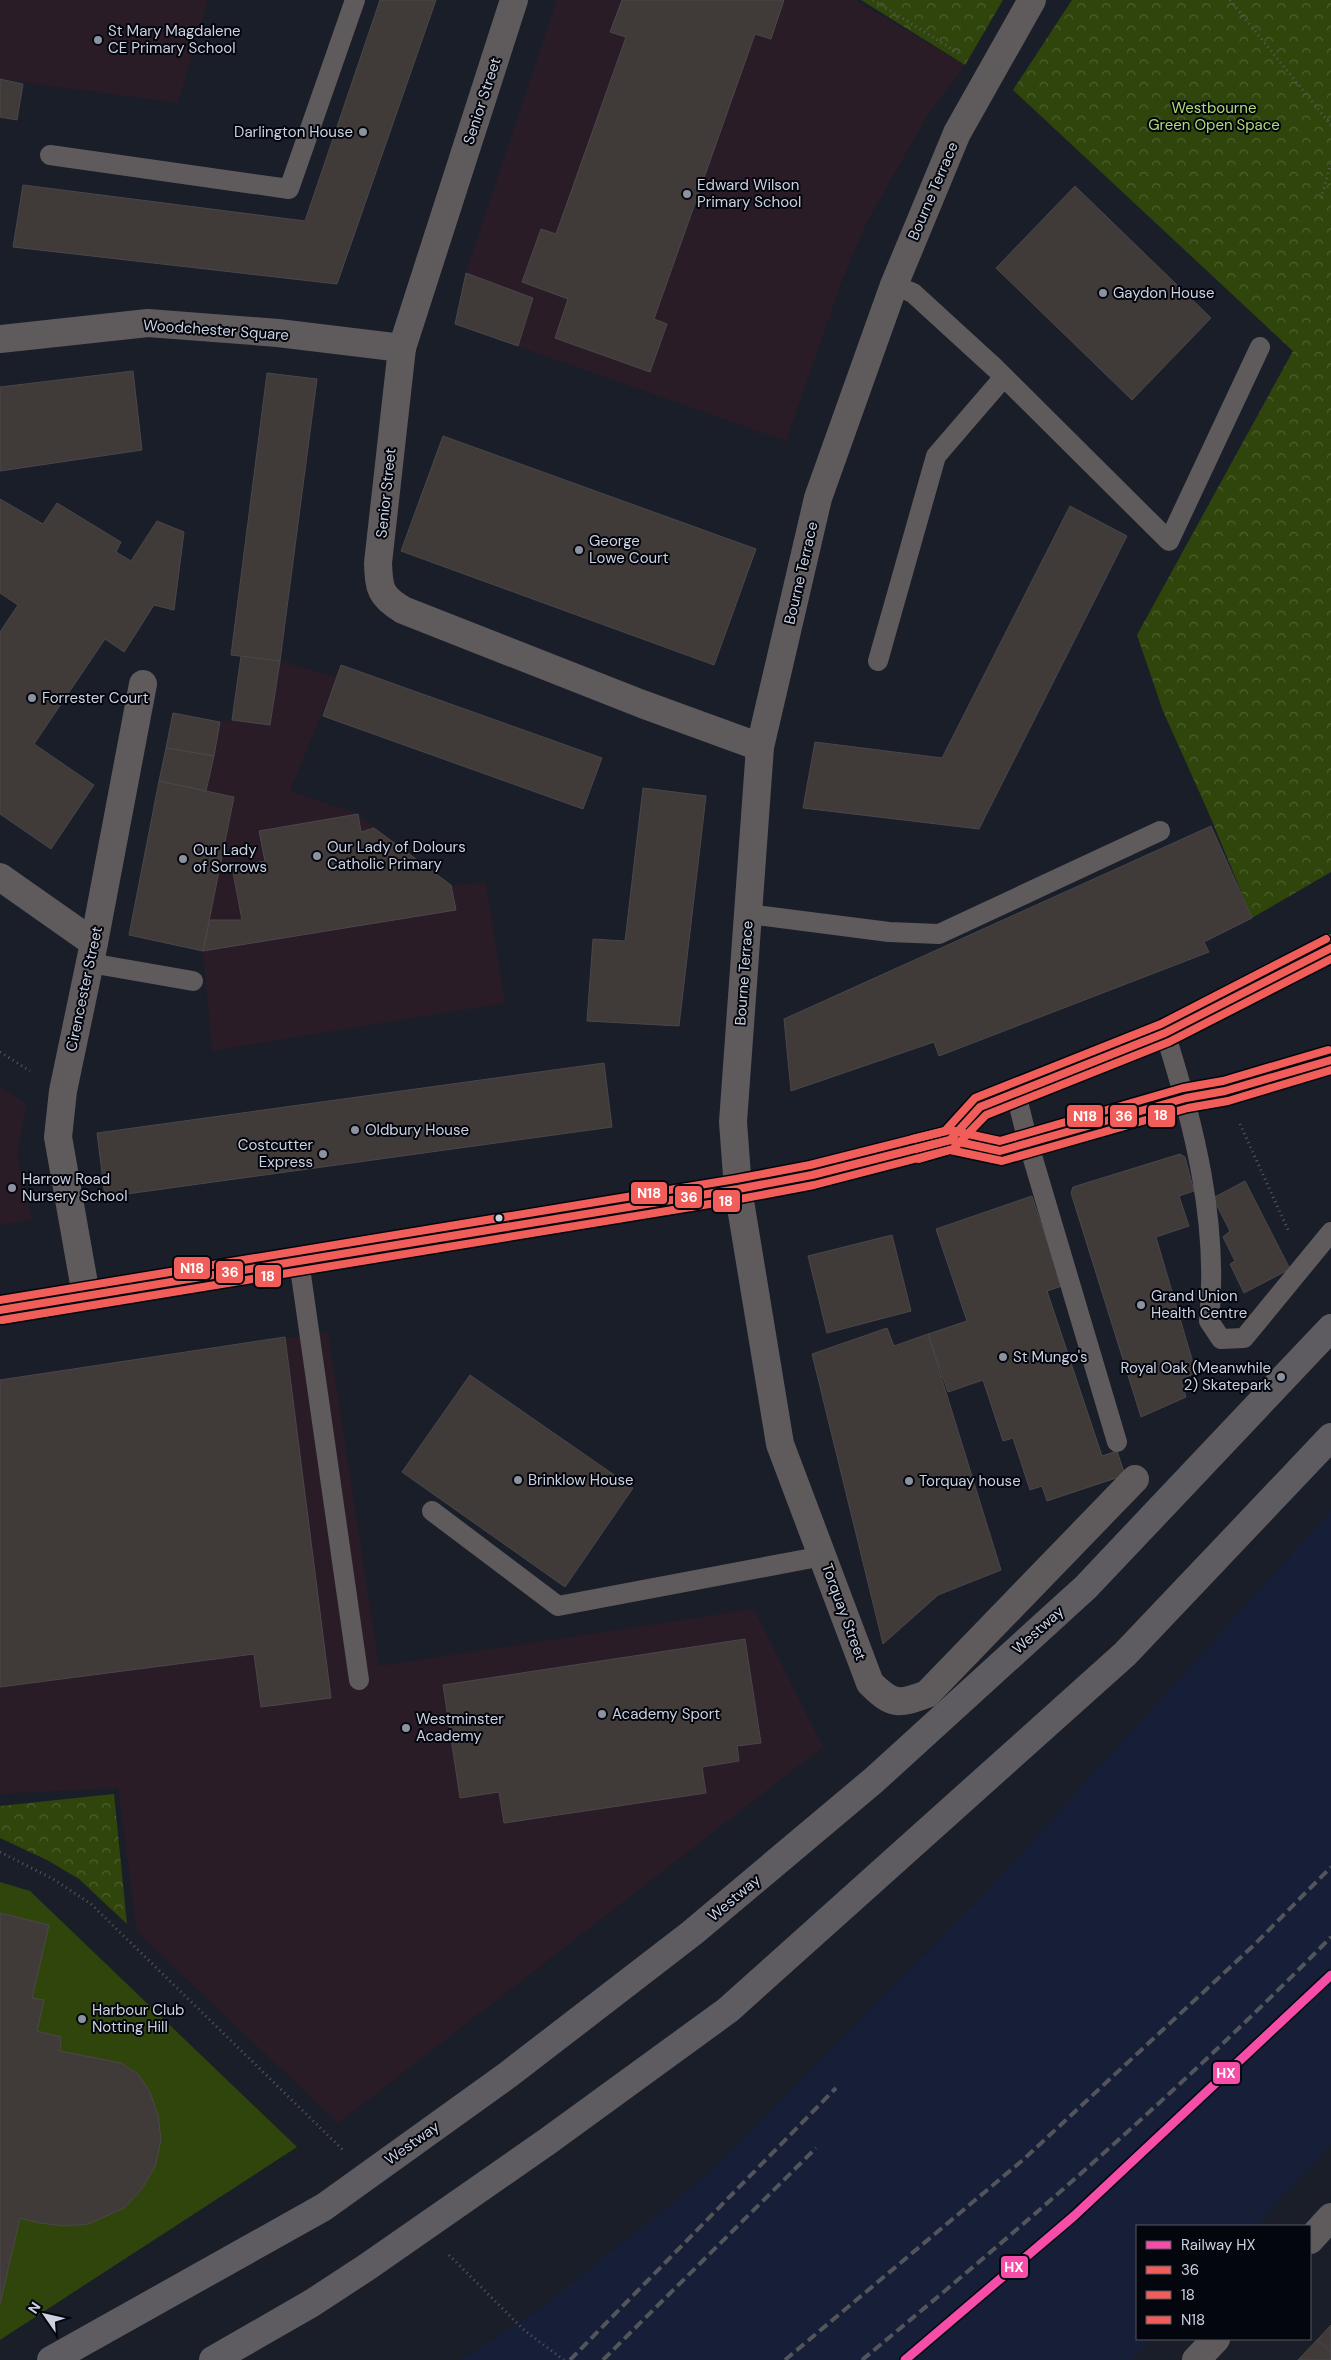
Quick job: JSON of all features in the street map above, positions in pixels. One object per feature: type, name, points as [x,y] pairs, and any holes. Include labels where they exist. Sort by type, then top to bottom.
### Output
[{"type":"highway","name":"Westway","points":[[51,2360],[324,2207],[509,2074],[692,1933],[874,1780],[1086,1587],[1331,1328]]},
{"type":"highway","points":[[213,2360],[312,2303],[367,2267],[548,2141],[728,2010],[1125,1654],[1331,1437]]},
{"type":"main road","points":[[950,1140],[980,1107],[1165,1033],[1331,948]]},
{"type":"main road","points":[[0,1310],[738,1189],[812,1175],[950,1140],[1000,1151],[1186,1098],[1225,1091],[1331,1060]]},
{"type":"street","name":"Senior Street","points":[[514,0],[402,348],[378,563],[379,587],[388,601],[402,610],[642,704],[760,747]]},
{"type":"street","name":"Bourne Terrace","points":[[738,1189],[733,1122],[760,747],[818,498],[894,285],[957,134],[1032,0]]},
{"type":"street","name":"Woodchester Square","points":[[0,339],[148,323],[278,333],[402,348]]},
{"type":"street","name":"Cirencester Street","points":[[86,1295],[58,1137],[63,1091],[92,953],[143,684]]},
{"type":"street","points":[[0,877],[92,953]]},
{"type":"street","name":"Torquay Street","points":[[738,1189],[780,1444],[870,1683],[884,1696],[904,1702],[927,1694],[1135,1479]]},
{"type":"street","points":[[1311,2239],[1331,2217]]},
{"type":"street","points":[[1196,2360],[1215,2340]]},
{"type":"lane","points":[[50,155],[288,189],[355,0]]},
{"type":"lane","points":[[894,285],[913,292],[1004,377],[1169,541],[1260,347]]},
{"type":"lane","points":[[878,661],[936,456],[1004,377]]},
{"type":"lane","points":[[748,914],[889,932],[939,934],[1160,831]]},
{"type":"lane","points":[[92,953],[193,982]]},
{"type":"lane","points":[[1165,1033],[1186,1098],[1205,1207],[1212,1288],[1209,1321],[1221,1338],[1244,1338],[1331,1232]]},
{"type":"lane","points":[[1016,1094],[1028,1142],[1118,1442]]},
{"type":"lane","points":[[299,1260],[359,1680]]},
{"type":"lane","points":[[432,1510],[558,1606],[823,1556]]},
{"type":"path","points":[[873,0],[990,73]]},
{"type":"path","points":[[1230,0],[1331,125]]},
{"type":"path","points":[[1321,198],[1331,163]]},
{"type":"path","points":[[1225,1091],[1304,1263]]},
{"type":"path","points":[[0,1852],[53,1879],[91,1904],[325,2132]]},
{"type":"path","points":[[460,2265],[525,2331],[564,2360]]},
{"type":"shaded area","name":"St Mary Magdalene CE Primary School","points":[[0,0],[208,0],[178,103],[0,79]]},
{"type":"shaded area","name":"Edward Wilson Primary School","points":[[557,0],[855,0],[965,65],[929,113],[867,222],[842,281],[786,441],[455,324],[466,273]]},
{"type":"shaded area","name":"Our Lady of Dolours Catholic Primary","points":[[280,661],[337,677],[290,791],[358,814],[451,885],[486,883],[505,1003],[212,1051],[203,951],[234,797],[206,791],[220,722],[232,720],[270,725]]},
{"type":"shaded area","name":"Harrow Road Nursery School","points":[[0,1087],[27,1104],[17,1155],[32,1220],[0,1225]]},
{"type":"shaded area","name":"Westminster Academy","points":[[328,1332],[379,1666],[754,1609],[823,1747],[338,2123],[137,1932],[118,1788],[0,1794],[0,1380]]},
{"type":"shaded area","points":[[1331,1511],[1331,2145],[1257,2225],[1136,2225],[1136,2340],[1150,2340],[1131,2360],[460,2360],[535,2312],[708,2174],[987,1891]]},
{"type":"green space","points":[[861,0],[1003,0],[965,65]]},
{"type":"green space","name":"Westbourne Green Open Space","points":[[1072,0],[1331,0],[1331,872],[1252,918],[1210,816],[1163,711],[1137,635],[1293,351],[1013,90]]},
{"type":"green space","points":[[114,1794],[127,1924],[79,1879],[47,1860],[0,1838],[0,1806]]},
{"type":"green space","name":"Harbour Club Notting Hill","points":[[0,1882],[30,1891],[297,2147],[0,2340]]},
{"type":"building","name":"Darlington House","points":[[380,0],[436,0],[337,284],[13,247],[23,185],[305,221]]},
{"type":"building","points":[[622,0],[784,0],[771,39],[755,34],[654,319],[667,324],[650,372],[555,338],[568,299],[522,282],[541,229],[556,234],[626,37],[610,32]]},
{"type":"building","points":[[0,79],[23,84],[17,120],[0,117]]},
{"type":"building","name":"Gaydon House","points":[[1075,186],[1211,318],[1132,400],[996,268]]},
{"type":"building","points":[[466,273],[533,298],[518,346],[455,324]]},
{"type":"building","points":[[133,371],[142,450],[0,471],[0,387]]},
{"type":"building","points":[[267,373],[317,379],[280,661],[231,655]]},
{"type":"building","name":"George Lowe Court","points":[[443,436],[756,549],[714,665],[401,551]]},
{"type":"building","name":"Forrester Court","points":[[0,499],[43,524],[57,503],[121,542],[116,552],[131,561],[157,521],[184,532],[174,610],[154,605],[124,652],[105,639],[34,744],[94,785],[51,849],[0,814],[0,632],[18,605],[0,593]]},
{"type":"building","points":[[1070,506],[1127,536],[979,829],[803,808],[815,742],[942,758]]},
{"type":"building","points":[[241,656],[280,661],[270,725],[232,720]]},
{"type":"building","points":[[341,665],[602,758],[583,809],[323,716]]},
{"type":"building","points":[[173,713],[220,722],[214,756],[166,748]]},
{"type":"building","points":[[166,748],[214,756],[206,791],[159,781]]},
{"type":"building","name":"Our Lady of Sorrows","points":[[159,781],[234,797],[203,951],[129,935]]},
{"type":"building","points":[[643,788],[706,796],[679,1026],[587,1021],[593,939],[625,941]]},
{"type":"building","points":[[358,814],[361,832],[374,828],[451,885],[456,910],[203,951],[210,920],[242,920],[232,867],[265,861],[259,831]]},
{"type":"building","points":[[1211,826],[1252,918],[1204,942],[1209,952],[939,1056],[934,1042],[791,1091],[784,1019]]},
{"type":"building","name":"Oldbury House","points":[[604,1063],[612,1127],[105,1197],[97,1133]]},
{"type":"building","name":"Grand Union Health Centre","points":[[1180,1154],[1185,1157],[1194,1191],[1179,1196],[1189,1226],[1156,1237],[1196,1373],[1181,1379],[1186,1397],[1141,1417],[1071,1193],[1073,1187]]},
{"type":"building","points":[[1245,1181],[1290,1269],[1244,1293],[1230,1264],[1235,1261],[1223,1237],[1230,1231],[1213,1198]]},
{"type":"building","name":"St Mungo's","points":[[1032,1196],[1062,1286],[1047,1291],[1102,1456],[1117,1451],[1125,1475],[1047,1501],[1042,1486],[1030,1490],[1013,1438],[1003,1441],[983,1380],[948,1392],[928,1334],[967,1321],[936,1229]]},
{"type":"building","points":[[892,1235],[911,1311],[827,1333],[808,1256]]},
{"type":"building","name":"Torquay house","points":[[887,1328],[894,1346],[928,1334],[1001,1570],[938,1595],[883,1644],[812,1354]]},
{"type":"building","points":[[285,1337],[331,1698],[261,1707],[254,1654],[0,1687],[0,1380]]},
{"type":"building","name":"Brinklow House","points":[[470,1375],[633,1488],[565,1587],[402,1472]]},
{"type":"building","name":"Academy Sport","points":[[745,1639],[761,1743],[737,1746],[739,1761],[702,1767],[706,1793],[504,1823],[499,1792],[460,1798],[443,1685]]},
{"type":"building","points":[[0,1913],[49,1925],[32,1998],[44,2000],[37,2031],[61,2037],[60,2051],[121,2063],[138,2074],[150,2092],[158,2115],[161,2140],[155,2167],[141,2190],[124,2208],[88,2224],[64,2226],[20,2218],[0,2304]]},
{"type":"building","points":[[1331,2325],[1331,2352],[1317,2340]]},
{"type":"building","points":[[1317,2340],[1331,2352],[1331,2360],[1298,2360]]},
{"type":"railway","points":[[785,2360],[1024,2159],[1254,1945],[1331,1867]]},
{"type":"railway","points":[[862,2360],[983,2259],[1102,2155],[1218,2048],[1331,1937]]},
{"type":"railway","points":[[570,2360],[836,2088]]},
{"type":"railway","points":[[603,2360],[816,2148]]},
{"type":"rail line","name":"HX","points":[[905,2360],[1074,2216],[1331,1975]]},
{"type":"transit line","name":"N18","points":[[0,1300],[736,1179],[810,1165],[945,1131],[975,1098],[1161,1024],[1326,939]]},
{"type":"transit line","name":"36","points":[[0,1310],[738,1189],[812,1175],[950,1140],[980,1107],[1165,1033],[1331,948]]},
{"type":"transit line","name":"18","points":[[2,1320],[740,1199],[814,1185],[953,1149],[986,1115],[1169,1042],[1331,959]]},
{"type":"transit line","name":"N18","points":[[913,1139],[950,1130],[1000,1141],[1183,1088],[1223,1081],[1328,1050]]},
{"type":"transit line","name":"36","points":[[916,1149],[950,1140],[1000,1151],[1186,1098],[1225,1091],[1331,1060]]},
{"type":"transit line","name":"18","points":[[919,1159],[950,1150],[1002,1161],[1188,1108],[1228,1101],[1331,1070]]},
{"type":"place","name":"St Mary Magdalene CE Primary School","points":[[98,40]]},
{"type":"place","name":"Darlington House","points":[[363,132]]},
{"type":"place","name":"Edward Wilson Primary School","points":[[687,194]]},
{"type":"place","name":"Gaydon House","points":[[1103,293]]},
{"type":"place","name":"George Lowe Court","points":[[579,550]]},
{"type":"place","name":"Forrester Court","points":[[32,698]]},
{"type":"place","name":"Our Lady of Dolours Catholic Primary","points":[[317,856]]},
{"type":"place","name":"Our Lady of Sorrows","points":[[183,859]]},
{"type":"place","name":"Oldbury House","points":[[355,1130]]},
{"type":"place","name":"Costcutter Express","points":[[323,1154]]},
{"type":"place","name":"Harrow Road Nursery School","points":[[12,1188]]},
{"type":"place","name":"Grand Union Health Centre","points":[[1141,1305]]},
{"type":"place","name":"St Mungo's","points":[[1003,1357]]},
{"type":"place","name":"Royal Oak (Meanwhile 2) Skatepark","points":[[1281,1377]]},
{"type":"place","name":"Brinklow House","points":[[518,1480]]},
{"type":"place","name":"Torquay house","points":[[909,1481]]},
{"type":"place","name":"Academy Sport","points":[[602,1714]]},
{"type":"place","name":"Westminster Academy","points":[[406,1728]]},
{"type":"place","name":"Harbour Club Notting Hill","points":[[82,2019]]}]
